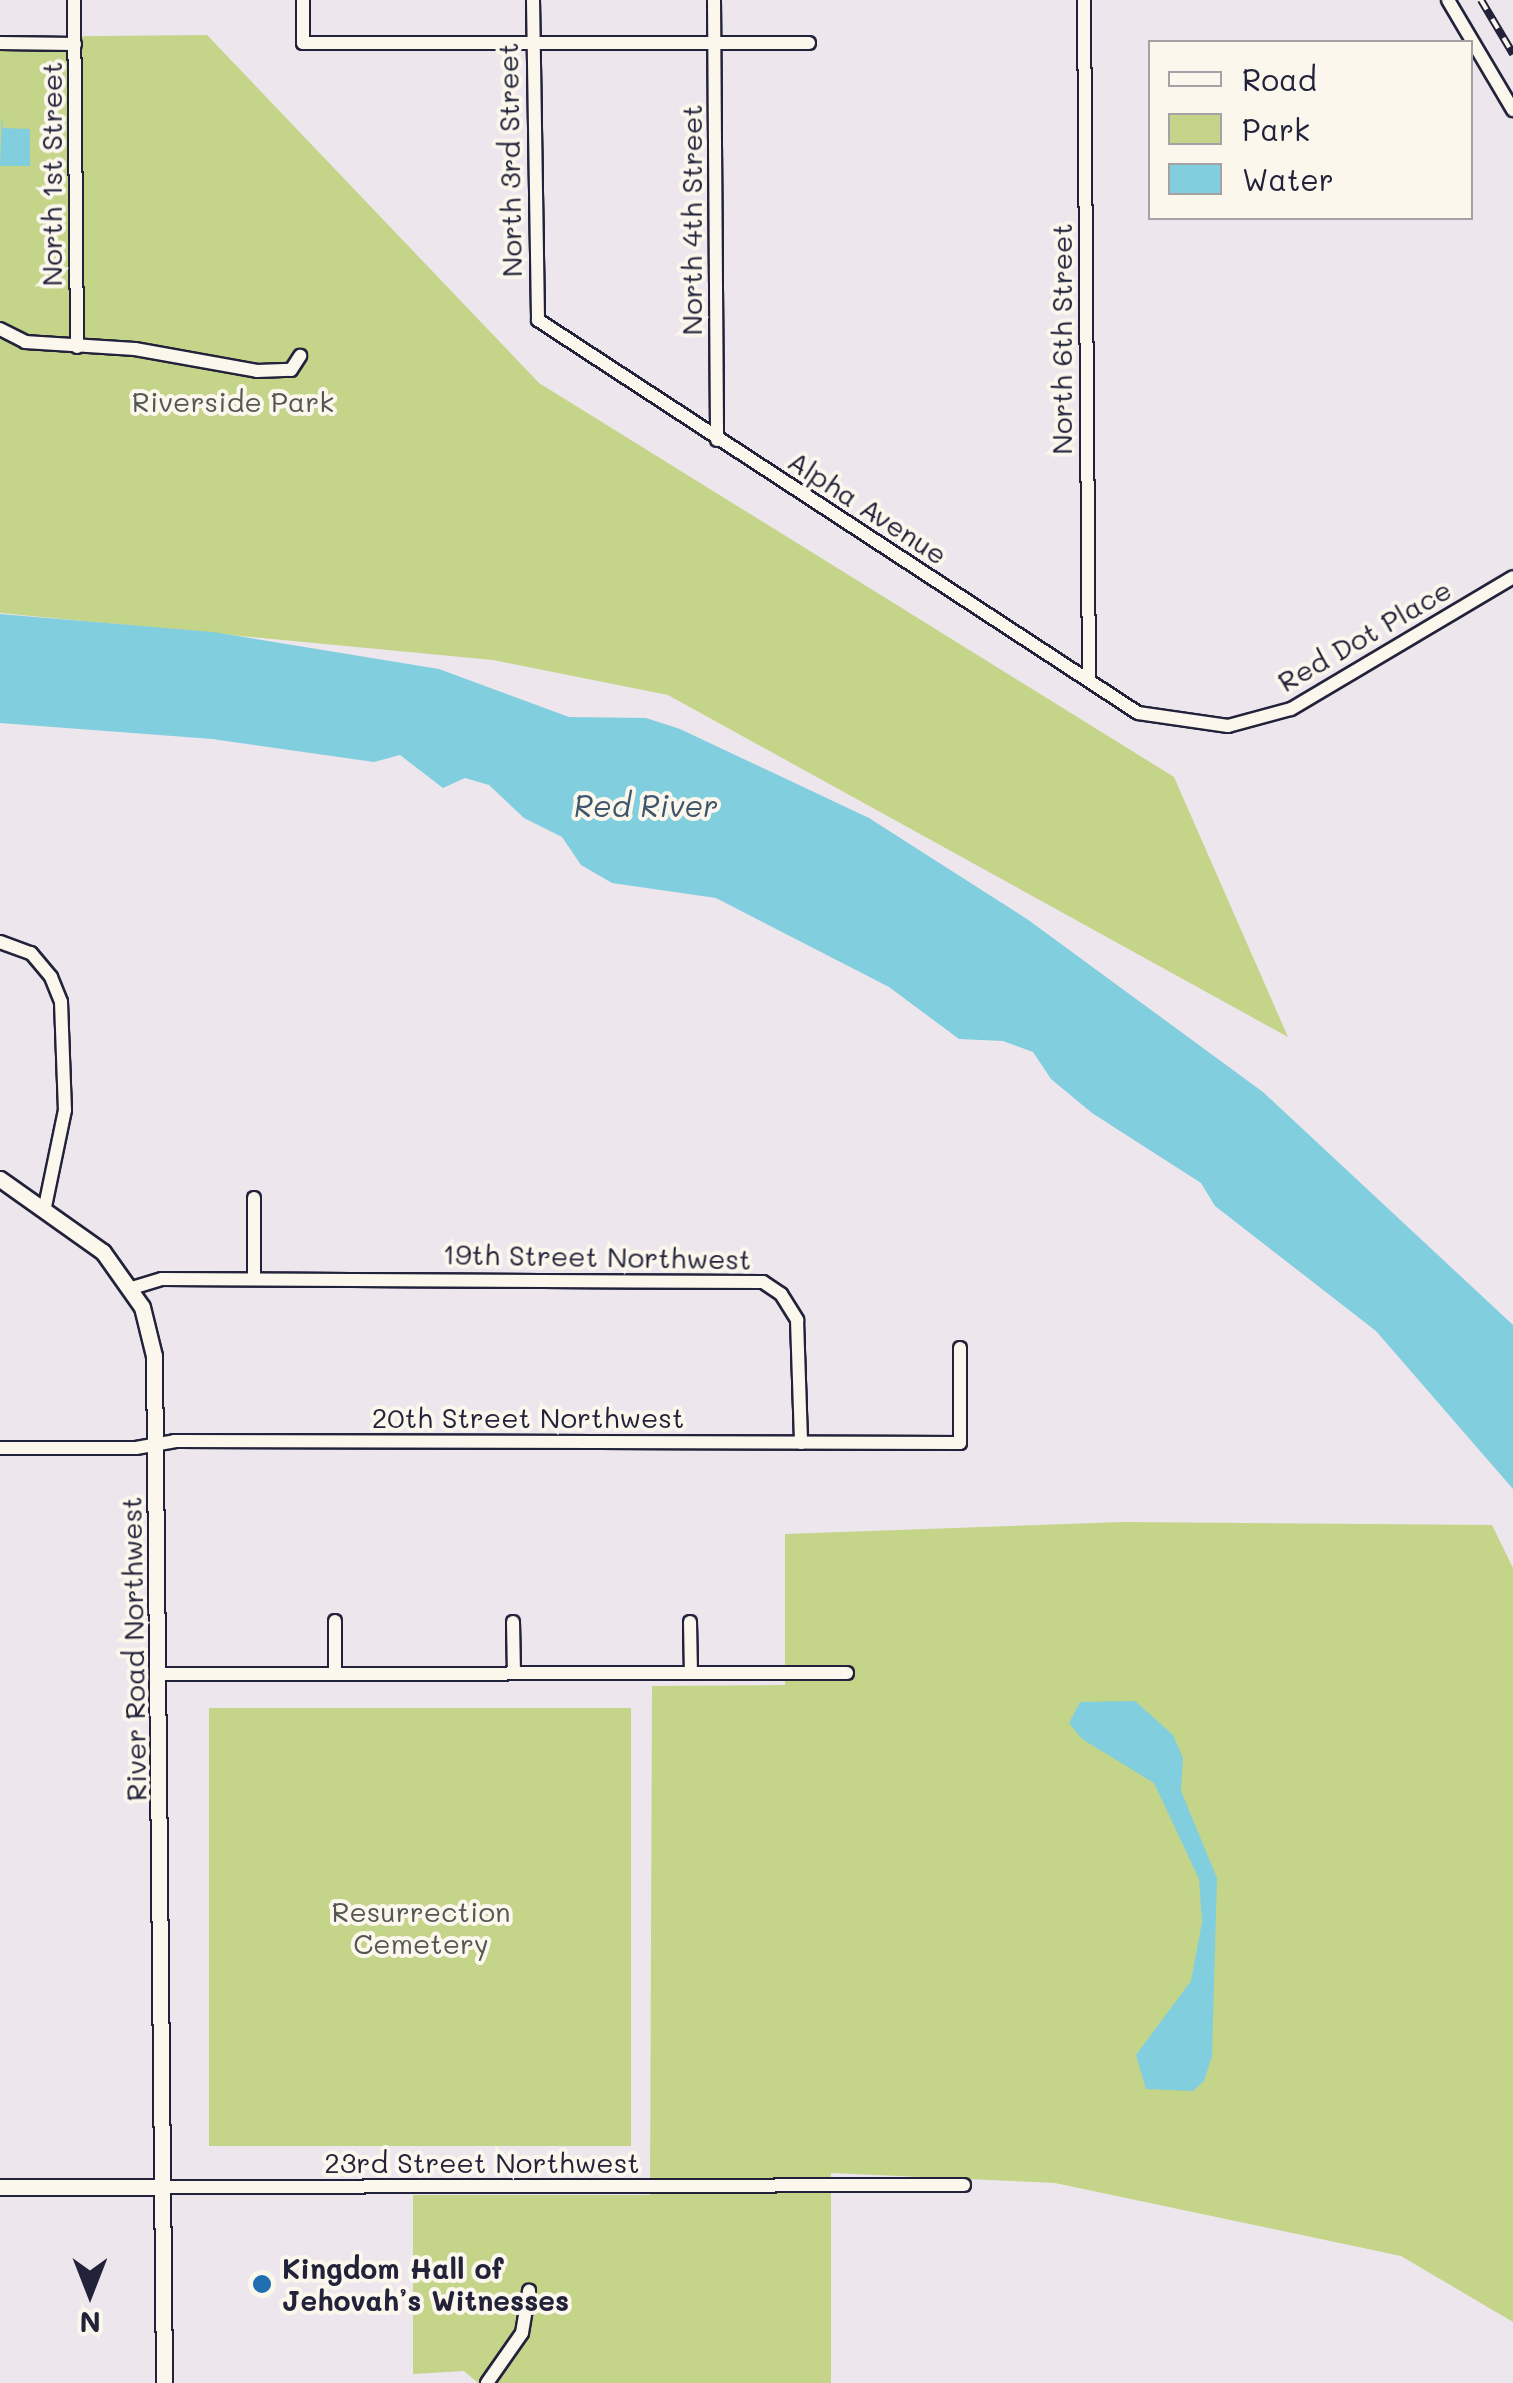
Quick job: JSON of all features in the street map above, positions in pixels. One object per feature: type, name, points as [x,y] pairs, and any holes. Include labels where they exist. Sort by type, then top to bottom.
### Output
[{"type":"street","name":"North 1st Street","points":[[74,0],[78,347]]},
{"type":"street","points":[[303,0],[303,43],[809,43]]},
{"type":"street","name":"North 3rd Street","points":[[533,0],[538,320]]},
{"type":"street","name":"North 4th Street","points":[[714,0],[717,440]]},
{"type":"street","name":"North 6th Street","points":[[1084,0],[1089,678]]},
{"type":"street","points":[[1448,0],[1472,40]]},
{"type":"street","points":[[1473,42],[1513,110]]},
{"type":"street","points":[[0,43],[75,44]]},
{"type":"street","name":"Alpha Avenue","points":[[538,320],[1138,713],[1176,722]]},
{"type":"street","points":[[0,329],[25,342],[135,349],[257,370],[291,370],[300,356]]},
{"type":"street","name":"Red Dot Place","points":[[1176,722],[1228,726],[1291,710],[1513,577]]},
{"type":"street","points":[[0,942],[31,953],[52,977],[60,1002],[64,1110],[45,1207]]},
{"type":"street","name":"River Road Northwest","points":[[0,1179],[92,1241],[132,1288],[154,1356],[164,2383]]},
{"type":"street","points":[[254,1198],[254,1279]]},
{"type":"street","name":"19th Street Northwest","points":[[132,1288],[162,1279],[762,1282],[781,1294],[797,1320],[801,1444]]},
{"type":"street","name":"20th Street Northwest","points":[[0,1448],[155,1444],[960,1444],[960,1348]]},
{"type":"street","points":[[335,1621],[335,1673]]},
{"type":"street","points":[[514,1622],[514,1672]]},
{"type":"street","points":[[690,1622],[691,1673]]},
{"type":"street","points":[[158,1674],[847,1673]]},
{"type":"street","name":"23rd Street Northwest","points":[[0,2187],[964,2186]]},
{"type":"street","points":[[487,2383],[522,2334],[529,2292]]},
{"type":"green space","name":"Riverside Park","points":[[207,35],[539,383],[1174,777],[1288,1037],[668,695],[493,660],[0,613],[0,37]]},
{"type":"green space","points":[[1123,1522],[1492,1525],[1513,1568],[1513,2322],[1401,2256],[1055,2183],[831,2173],[831,2383],[478,2383],[464,2371],[413,2374],[413,2195],[650,2195],[652,1686],[785,1685],[785,1534]]},
{"type":"green space","name":"Resurrection Cemetery","points":[[209,1708],[631,1708],[631,2146],[209,2146]]},
{"type":"water","points":[[2,116],[3,128],[30,129],[30,166],[0,166]]},
{"type":"water","name":"Red River","points":[[0,614],[213,632],[439,669],[569,717],[646,718],[680,729],[869,818],[1027,919],[1263,1092],[1513,1325],[1513,1489],[1376,1331],[1215,1206],[1201,1183],[1092,1113],[1051,1079],[1033,1052],[1003,1041],[959,1039],[889,987],[716,898],[612,883],[581,865],[562,837],[524,818],[489,785],[465,778],[443,788],[400,755],[374,762],[212,739],[0,723]]},
{"type":"water","points":[[1135,1701],[1173,1735],[1183,1758],[1181,1791],[1217,1878],[1212,2056],[1204,2081],[1193,2091],[1146,2089],[1136,2055],[1191,1981],[1202,1922],[1199,1879],[1154,1783],[1082,1739],[1069,1723],[1080,1702]]},
{"type":"railway","points":[[1481,0],[1513,54]]},
{"type":"place","name":"Kingdom Hall of Jehovah’s Witnesses","points":[[262,2284]]}]
